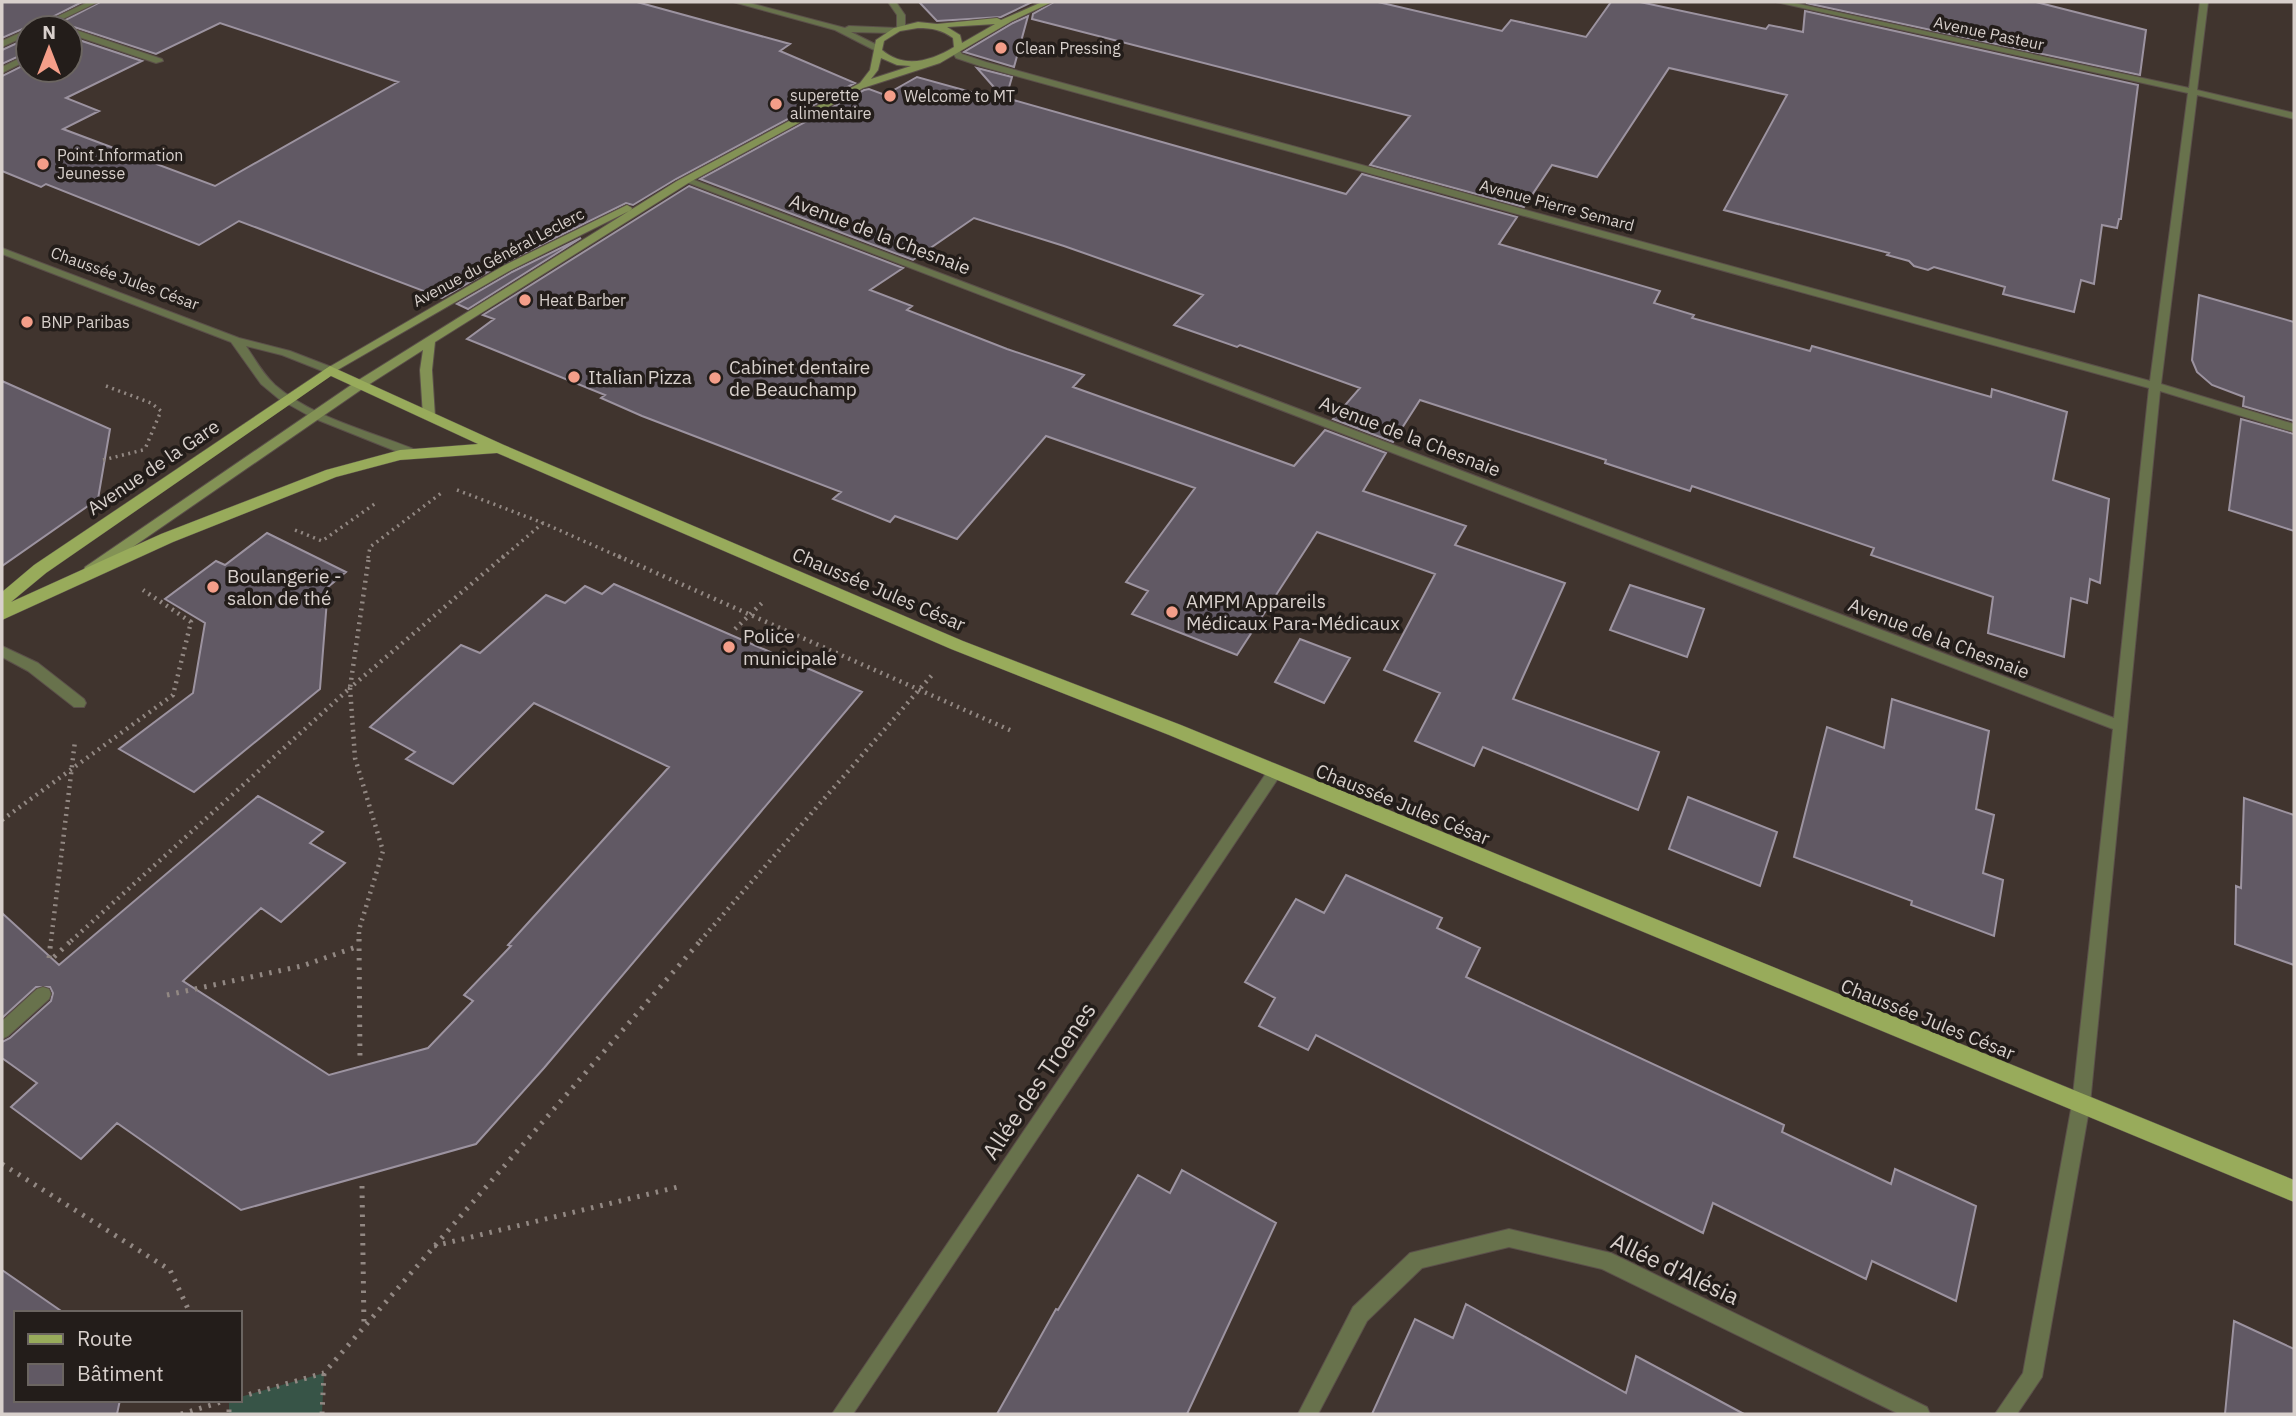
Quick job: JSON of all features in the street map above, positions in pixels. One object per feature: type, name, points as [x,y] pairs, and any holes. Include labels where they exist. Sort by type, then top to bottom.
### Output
[{"type":"main road","points":[[956,49],[1009,19],[1048,2]]},
{"type":"main road","points":[[898,29],[979,24],[1009,19]]},
{"type":"main road","points":[[925,26],[951,32],[957,37],[956,49]]},
{"type":"main road","name":"Avenue du Général Leclerc","points":[[860,86],[874,70],[880,40],[898,29]]},
{"type":"main road","name":"Avenue du Général Leclerc","points":[[330,370],[550,245],[686,180],[860,86],[948,57],[956,49]]},
{"type":"main road","points":[[879,50],[887,59],[900,63],[930,63]]},
{"type":"main road","name":"Avenue du Général Leclerc","points":[[361,384],[686,180]]},
{"type":"main road","points":[[429,416],[426,370],[430,342]]},
{"type":"main road","name":"Chaussée Jules César","points":[[330,370],[499,448],[957,645],[1175,730],[2294,1191]]},
{"type":"main road","name":"Avenue de la Gare","points":[[2,601],[40,569],[330,370]]},
{"type":"main road","points":[[85,573],[361,384]]},
{"type":"main road","name":"Chaussée Jules César","points":[[412,453],[499,448]]},
{"type":"main road","points":[[2,614],[85,573],[203,521],[370,461],[412,453]]},
{"type":"street","points":[[68,14],[94,2]]},
{"type":"street","points":[[737,2],[751,3],[838,28],[879,50]]},
{"type":"street","points":[[838,28],[898,29],[901,15],[892,2]]},
{"type":"street","name":"Avenue Pasteur","points":[[1780,2],[2192,91],[2294,116]]},
{"type":"street","points":[[2005,1414],[2032,1377],[2081,1104],[2155,386],[2204,2]]},
{"type":"street","points":[[84,37],[159,61]]},
{"type":"street","name":"Avenue Pierre Semard","points":[[956,49],[964,58],[983,64],[2155,386],[2294,428]]},
{"type":"street","name":"Avenue de la Chesnaie","points":[[686,180],[2120,726]]},
{"type":"street","name":"Chaussée Jules César","points":[[2,251],[235,340],[286,353],[330,370]]},
{"type":"street","name":"Chaussée Jules César","points":[[235,340],[268,385],[288,400],[412,453]]},
{"type":"street","points":[[2,651],[33,667],[79,703]]},
{"type":"street","name":"Allée des Troenes","points":[[842,1414],[1274,773]]},
{"type":"street","points":[[2,1031],[43,993]]},
{"type":"street","name":"Allée d'Alésia","points":[[1308,1414],[1360,1314],[1417,1260],[1509,1238],[1604,1260],[1920,1414]]},
{"type":"path","points":[[106,386],[151,403],[161,411],[155,430],[144,449]]},
{"type":"path","points":[[103,460],[144,449],[190,467]]},
{"type":"path","points":[[435,485],[449,487],[543,523],[1012,731]]},
{"type":"path","points":[[360,1062],[359,930],[383,851],[355,758],[350,688],[370,547],[449,487]]},
{"type":"path","points":[[290,528],[322,541],[377,503]]},
{"type":"path","points":[[79,703],[49,962],[350,688],[543,523]]},
{"type":"path","points":[[2,820],[173,695],[191,622],[140,588]]},
{"type":"path","points":[[242,1396],[324,1373],[957,645]]},
{"type":"path","points":[[167,995],[302,966],[359,946]]},
{"type":"path","points":[[2,1164],[170,1270],[189,1311]]},
{"type":"path","points":[[362,1186],[364,1327]]},
{"type":"path","points":[[434,1247],[682,1186]]},
{"type":"path","points":[[322,1414],[324,1373]]},
{"type":"path","points":[[181,1414],[222,1402]]},
{"type":"green space","points":[[324,1373],[322,1414],[229,1414],[229,1402],[242,1402],[242,1396]]},
{"type":"building","points":[[2,2],[82,2],[58,14],[14,14],[14,33],[2,38]]},
{"type":"building","points":[[100,2],[637,2],[790,44],[780,51],[855,83],[633,205],[626,203],[502,264],[442,298],[239,221],[199,245],[46,184],[41,187],[2,171],[2,76],[14,70],[14,84],[84,84],[84,42],[142,61],[66,98],[99,111],[63,129],[215,186],[398,82],[220,23],[156,54],[84,30],[84,14],[77,14]]},
{"type":"building","points":[[919,2],[1032,2],[1001,17],[937,21]]},
{"type":"building","points":[[1054,2],[1378,2],[1502,31],[1511,20],[1586,37],[1611,2],[1640,2],[1766,29],[1769,25],[1803,32],[1805,11],[2138,85],[2121,219],[2117,228],[2102,225],[2094,284],[2081,280],[2074,312],[2003,294],[2005,287],[1934,267],[1928,270],[1914,266],[1909,261],[1887,255],[1889,253],[1724,210],[1787,95],[1669,68],[1597,177],[1552,165],[1524,207],[1370,165],[1410,116],[1032,19],[1033,14]]},
{"type":"building","points":[[2036,2],[2146,30],[2140,75],[1806,3]]},
{"type":"building","points":[[1028,16],[1014,67],[964,52],[1013,23]]},
{"type":"building","points":[[14,44],[14,58],[2,64],[2,50]]},
{"type":"building","points":[[977,68],[1012,77],[1006,98],[1346,194],[1362,174],[1517,217],[1499,244],[1660,291],[1654,303],[1694,315],[1692,318],[1810,351],[1812,346],[1991,397],[1992,389],[2067,412],[2053,480],[2109,499],[2100,583],[2090,579],[2087,603],[2071,598],[2064,657],[1988,633],[1993,597],[1871,555],[1874,548],[1692,486],[1690,491],[1605,463],[1606,460],[1420,400],[1393,442],[1333,419],[1360,388],[1240,345],[1237,347],[1174,325],[1203,295],[1064,246],[974,218],[913,260],[700,179],[864,90],[869,89],[885,95],[917,77],[1007,102]]},
{"type":"building","points":[[689,186],[903,268],[870,290],[912,306],[907,310],[1007,349],[1084,375],[1073,387],[1294,466],[1325,430],[1386,453],[1363,491],[1466,526],[1455,545],[1565,583],[1513,699],[1659,752],[1638,810],[1483,747],[1474,766],[1415,741],[1440,693],[1384,670],[1435,574],[1317,532],[1237,655],[1132,614],[1148,591],[1126,582],[1195,488],[1046,436],[957,539],[895,516],[890,522],[833,499],[841,492],[642,416],[601,398],[605,395],[467,339],[494,319],[483,315]]},
{"type":"building","points":[[581,238],[468,309],[457,304],[512,272]]},
{"type":"building","points":[[2199,295],[2294,322],[2294,421],[2243,406],[2244,397],[2212,385],[2197,372],[2192,360]]},
{"type":"building","points":[[2,381],[110,429],[98,499],[2,566]]},
{"type":"building","points":[[2241,419],[2294,434],[2294,531],[2229,510]]},
{"type":"building","points":[[267,533],[346,572],[328,587],[320,689],[194,792],[119,749],[193,693],[205,623],[165,599],[216,561],[225,565]]},
{"type":"building","points":[[614,584],[862,692],[544,1068],[476,1144],[241,1210],[117,1123],[81,1159],[11,1107],[37,1083],[2,1058],[2,1042],[51,1001],[53,993],[50,987],[36,987],[2,1018],[2,913],[59,965],[258,796],[323,832],[310,843],[345,863],[281,922],[261,908],[183,981],[329,1075],[428,1048],[473,1001],[464,995],[511,946],[508,945],[669,767],[534,703],[453,784],[406,759],[415,752],[370,727],[461,645],[480,653],[546,595],[565,603],[585,586],[602,594]]},
{"type":"building","points":[[1630,585],[1704,609],[1687,657],[1610,630]]},
{"type":"building","points":[[1300,639],[1350,658],[1324,703],[1275,682]]},
{"type":"building","points":[[1892,699],[1989,731],[1976,809],[1994,815],[1983,873],[2003,880],[1994,936],[1911,905],[1912,901],[1794,857],[1827,727],[1884,748]]},
{"type":"building","points":[[1688,797],[1777,832],[1760,886],[1669,849]]},
{"type":"building","points":[[2244,798],[2294,815],[2294,965],[2235,944],[2236,886],[2241,888]]},
{"type":"building","points":[[1346,875],[1442,918],[1437,928],[1480,948],[1466,977],[1784,1125],[1782,1132],[1891,1184],[1895,1169],[1976,1206],[1956,1301],[1872,1261],[1866,1279],[1713,1203],[1703,1233],[1316,1035],[1308,1050],[1259,1026],[1275,998],[1245,982],[1296,899],[1324,913]]},
{"type":"building","points":[[1182,1170],[1276,1223],[1187,1414],[997,1414],[1056,1309],[1058,1310],[1138,1175],[1170,1193]]},
{"type":"building","points":[[2,1270],[61,1311],[14,1311],[14,1402],[120,1402],[117,1414],[2,1414]]},
{"type":"building","points":[[1466,1304],[1626,1393],[1636,1356],[1744,1414],[1372,1414],[1415,1319],[1453,1338]]},
{"type":"building","points":[[2234,1321],[2294,1349],[2294,1414],[2225,1414]]},
{"type":"place","name":"Clean Pressing","points":[[1001,48]]},
{"type":"place","name":"Welcome to MT","points":[[890,96]]},
{"type":"place","name":"superette alimentaire","points":[[776,104]]},
{"type":"place","name":"Point Information Jeunesse","points":[[43,164]]},
{"type":"place","name":"Heat Barber","points":[[525,300]]},
{"type":"place","name":"BNP Paribas","points":[[27,322]]},
{"type":"place","name":"Italian Pizza","points":[[574,377]]},
{"type":"place","name":"Cabinet dentaire de Beauchamp","points":[[715,378]]},
{"type":"place","name":"Boulangerie - salon de thé","points":[[213,587]]},
{"type":"place","name":"AMPM Appareils Médicaux Para-Médicaux","points":[[1172,612]]},
{"type":"place","name":"Police municipale","points":[[729,647]]}]
